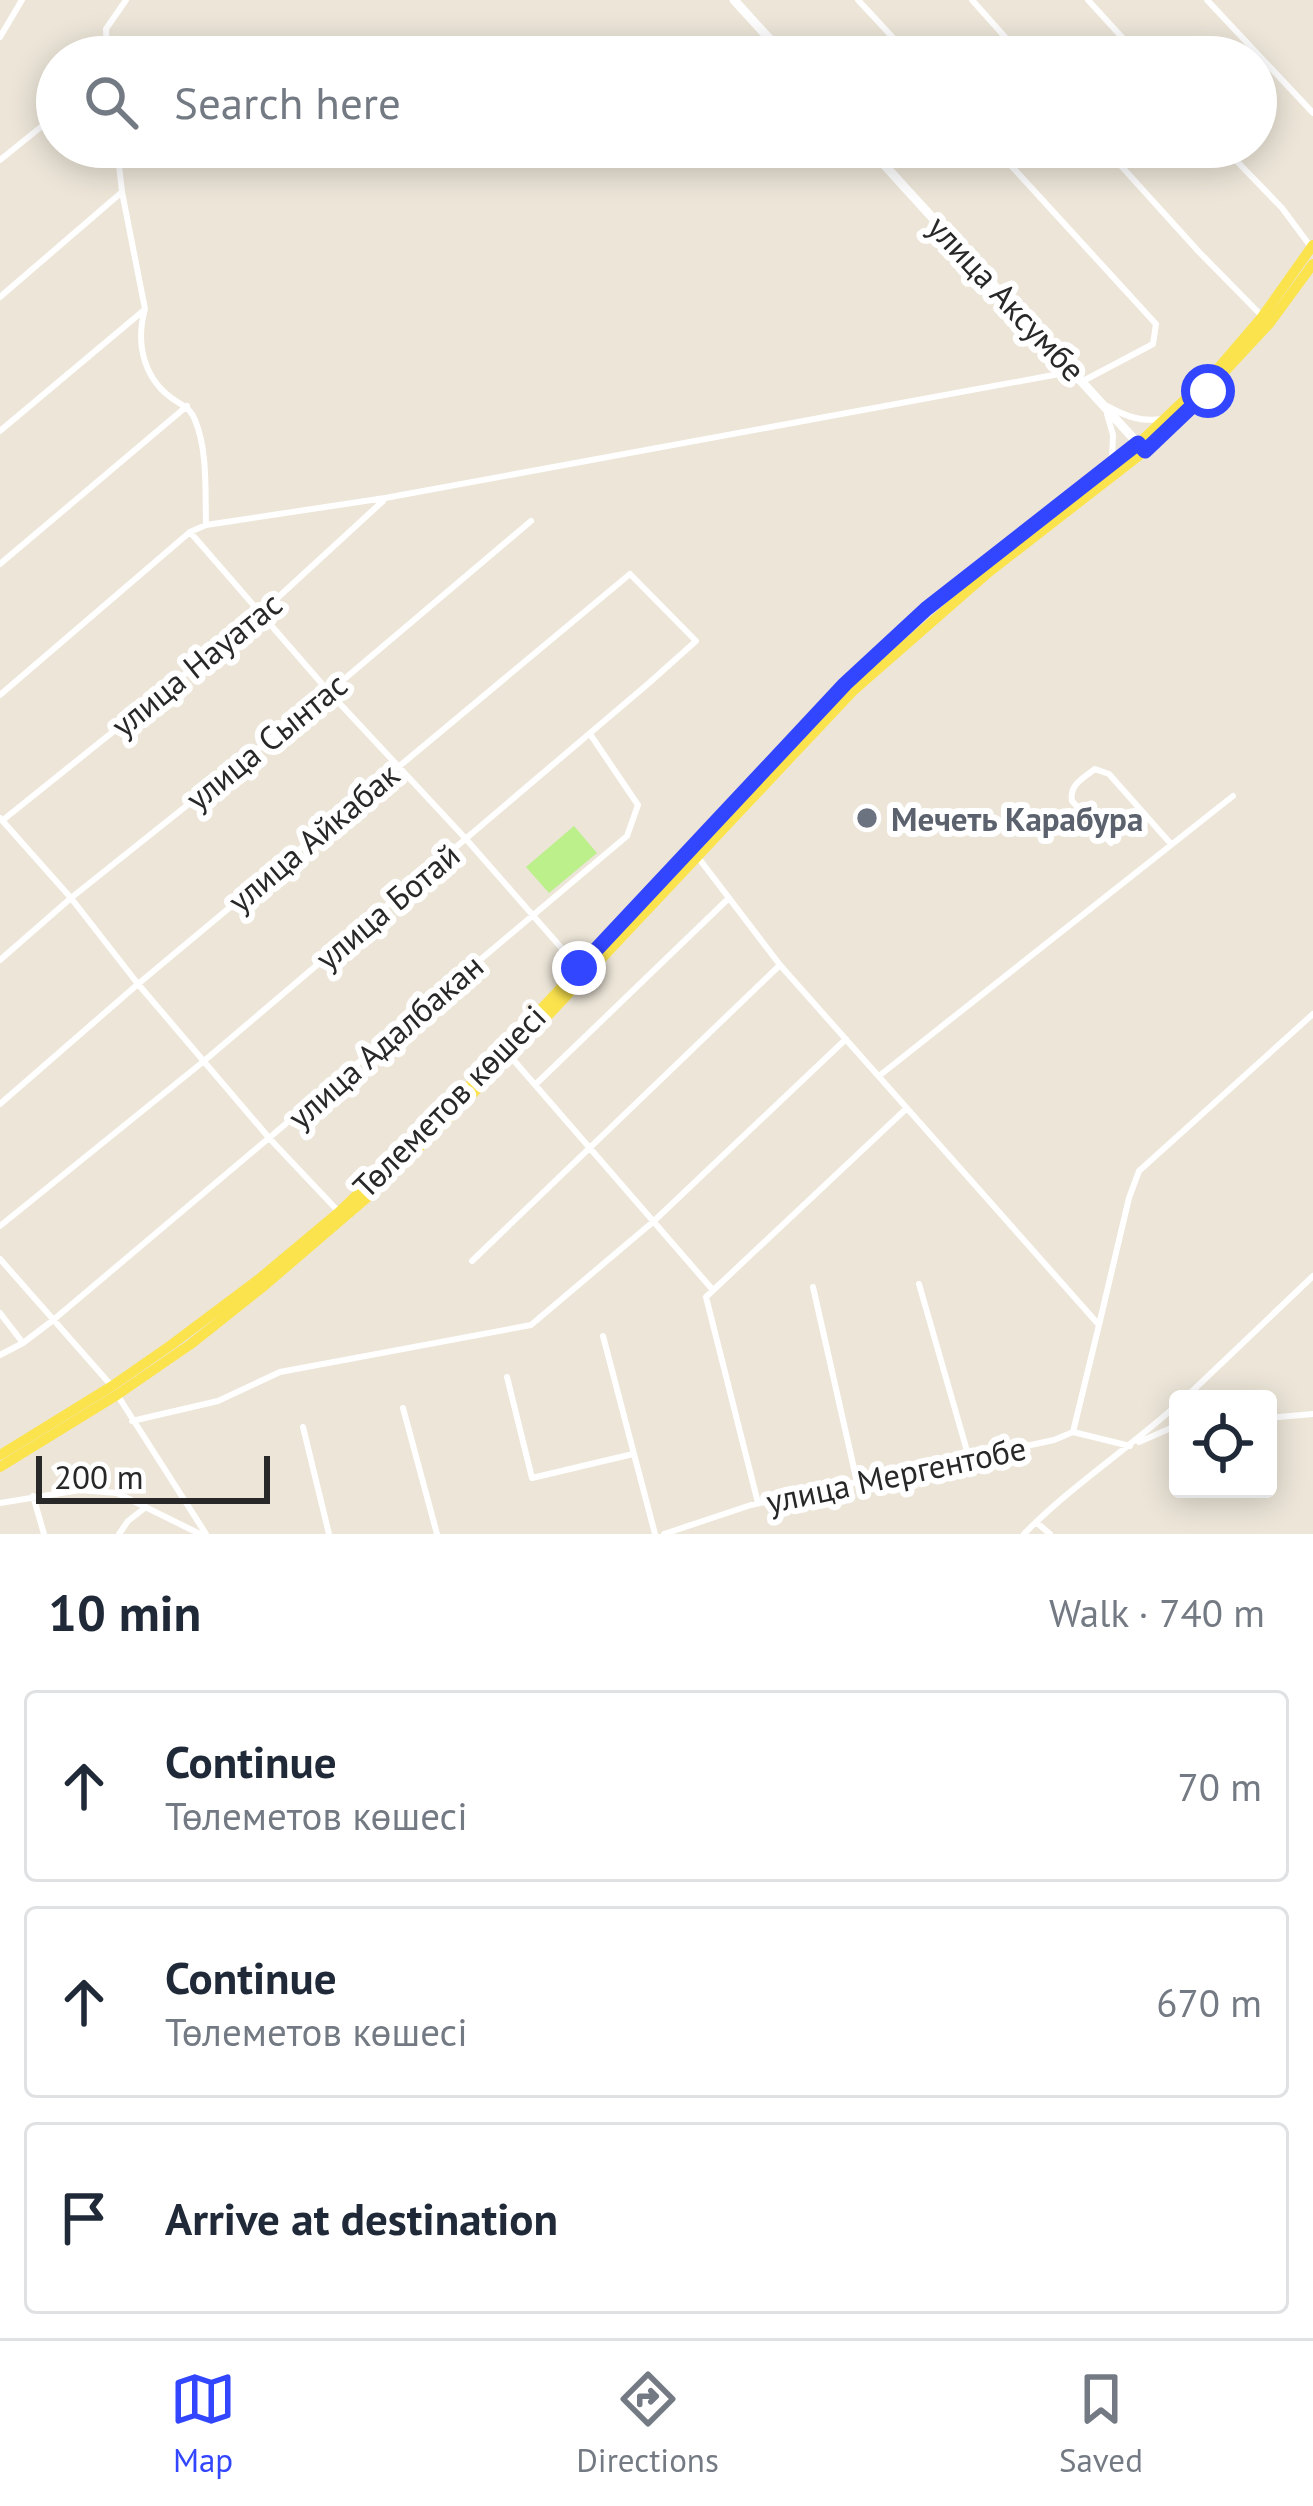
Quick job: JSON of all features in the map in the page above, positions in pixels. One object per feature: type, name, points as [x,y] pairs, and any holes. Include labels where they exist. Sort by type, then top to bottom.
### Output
[{"type":"main road","points":[[734,0],[767,36]]},
{"type":"main road","name":"улица Аксумбе","points":[[887,168],[1142,447]]},
{"type":"main road","name":"Төлеметов көшесі","points":[[0,1455],[191,1344],[343,1220],[430,1140],[510,1056],[579,968],[845,684],[926,609],[1111,464],[1142,447],[1220,366],[1312,246]]},
{"type":"main road","name":"Төлеметов көшесі","points":[[0,1467],[115,1390],[338,1212],[538,1020],[853,691],[1227,372],[1313,264]]},
{"type":"street","points":[[0,37],[22,0]]},
{"type":"street","points":[[858,0],[891,36]]},
{"type":"street","points":[[972,0],[1004,36]]},
{"type":"street","points":[[1088,0],[1121,36]]},
{"type":"street","points":[[1207,0],[1241,36]]},
{"type":"street","points":[[106,36],[121,2]]},
{"type":"street","points":[[1277,74],[1313,112]]},
{"type":"street","points":[[0,160],[36,131]]},
{"type":"street","points":[[119,168],[145,309],[146,370],[154,382],[187,406],[196,421],[206,525]]},
{"type":"street","points":[[1013,168],[1156,324],[1153,344],[1083,381]]},
{"type":"street","points":[[1123,168],[1262,316]]},
{"type":"street","points":[[1243,168],[1312,246]]},
{"type":"street","points":[[0,297],[122,192]]},
{"type":"street","points":[[0,431],[145,309]]},
{"type":"street","points":[[0,695],[190,532],[206,525],[385,498],[1074,371]]},
{"type":"street","points":[[1104,405],[1145,421],[1165,419]]},
{"type":"street","points":[[1104,405],[1113,434],[1111,464]]},
{"type":"street","points":[[0,564],[187,406]]},
{"type":"street","name":"улица Науатас","points":[[1,820],[261,613],[385,498]]},
{"type":"street","name":"улица Сынтас","points":[[0,960],[531,521]]},
{"type":"street","points":[[190,532],[579,968]]},
{"type":"street","name":"улица Ботай","points":[[0,1226],[204,1061],[696,640],[630,574]]},
{"type":"street","name":"улица Айкабак","points":[[0,1104],[630,574]]},
{"type":"street","name":"улица Адалбакан","points":[[0,1355],[52,1321],[627,836],[638,805],[590,734]]},
{"type":"street","points":[[1111,844],[1072,801],[1074,785],[1095,769],[1109,774],[1171,844]]},
{"type":"street","points":[[879,1076],[1233,796]]},
{"type":"street","points":[[1,820],[270,1139],[338,1212]]},
{"type":"street","points":[[697,856],[780,965],[1099,1325]]},
{"type":"street","points":[[536,1084],[729,898]]},
{"type":"street","points":[[472,1261],[780,965]]},
{"type":"street","points":[[1073,1432],[1139,1171],[1313,1014]]},
{"type":"street","points":[[132,1421],[218,1401],[280,1372],[531,1325],[654,1221],[846,1040]]},
{"type":"street","points":[[510,1056],[713,1290]]},
{"type":"street","points":[[758,1503],[706,1297],[907,1108]]},
{"type":"street","points":[[0,1259],[115,1390],[203,1534]]},
{"type":"street","points":[[1193,1390],[1313,1276]]},
{"type":"street","points":[[919,1283],[969,1458]]},
{"type":"street","points":[[812,1287],[857,1482]]},
{"type":"street","points":[[0,1313],[23,1343]]},
{"type":"street","points":[[603,1336],[633,1454],[660,1534]]},
{"type":"street","points":[[507,1377],[532,1478],[633,1454]]},
{"type":"street","points":[[403,1408],[436,1534]]},
{"type":"street","points":[[1024,1534],[1169,1412]]},
{"type":"street","points":[[1277,1417],[1313,1414]]},
{"type":"street","points":[[303,1427],[329,1534]]},
{"type":"street","points":[[1130,1446],[1169,1429]]},
{"type":"street","name":"улица Мергентобе","points":[[660,1534],[758,1503],[1054,1440],[1073,1432],[1130,1446]]},
{"type":"street","points":[[0,1503],[33,1496],[117,1492],[203,1534]]},
{"type":"street","points":[[33,1496],[44,1534]]},
{"type":"street","points":[[119,1534],[146,1507]]},
{"type":"street","points":[[1036,1522],[1050,1534]]},
{"type":"green space","points":[[574,826],[597,853],[549,893],[526,867]]},
{"type":"place","name":"Мечеть Карабура","points":[[867,818]]},
{"type":"route","points":[[579,968],[845,684],[926,609],[1138,443],[1145,451],[1208,391]]}]
